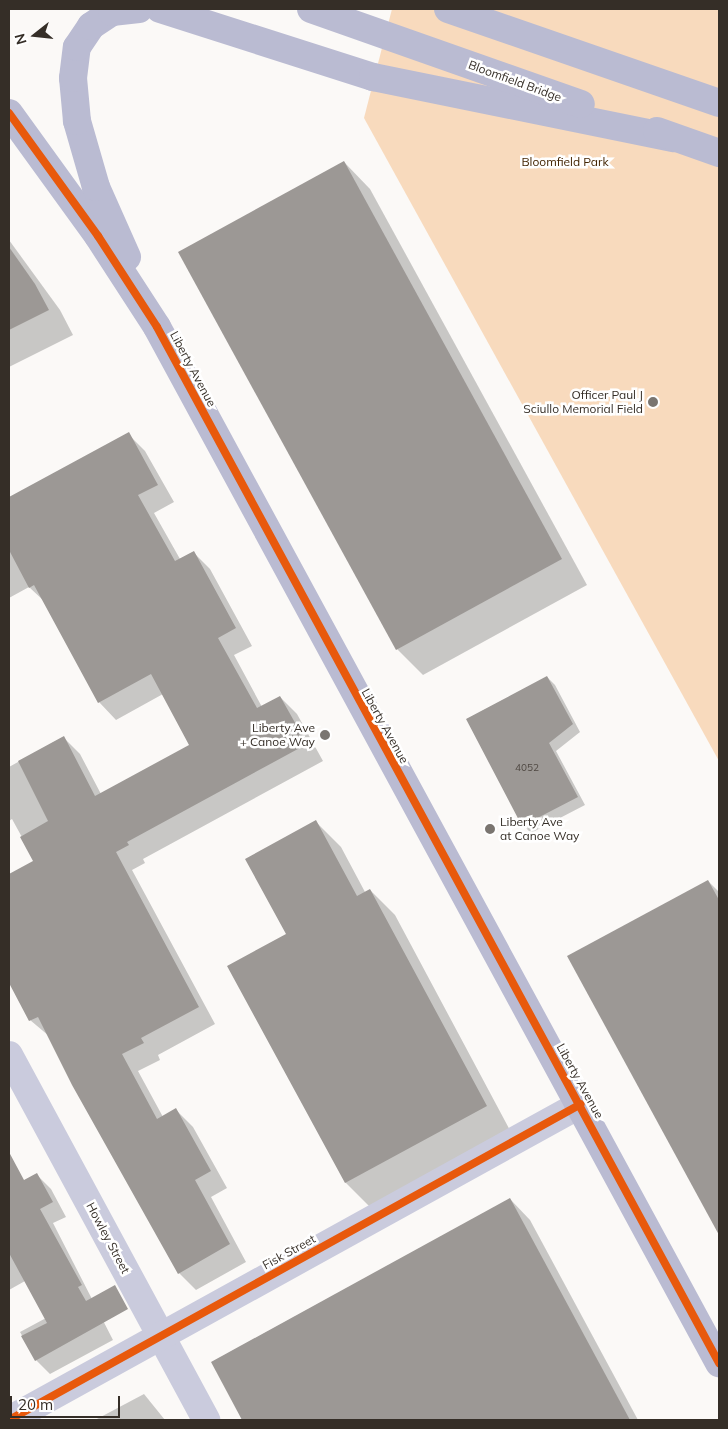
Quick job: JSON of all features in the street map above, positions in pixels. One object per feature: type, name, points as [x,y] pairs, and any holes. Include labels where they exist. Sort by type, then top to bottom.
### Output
[{"type":"main road","points":[[139,9],[112,12],[91,26],[77,47],[73,78],[78,121],[96,187],[157,327]]},
{"type":"main road","points":[[160,9],[373,77],[674,138]]},
{"type":"main road","name":"Bloomfield Bridge","points":[[311,9],[719,153]]},
{"type":"main road","points":[[448,9],[719,103]]},
{"type":"main road","name":"Liberty Avenue","points":[[9,113],[98,236],[157,327],[581,1104],[719,1363]]},
{"type":"street","name":"Howley Street","points":[[9,1055],[206,1420]]},
{"type":"street","name":"Fisk Street","points":[[9,1420],[581,1104]]},
{"type":"green space","name":"Bloomfield Park","points":[[392,9],[719,9],[719,761],[364,118]]},
{"type":"building","points":[[344,161],[562,559],[396,650],[178,252]]},
{"type":"building","points":[[9,247],[35,284],[49,310],[9,330]]},
{"type":"building","points":[[129,432],[158,485],[138,495],[175,561],[194,551],[236,628],[218,638],[257,708],[280,696],[307,744],[127,842],[129,845],[116,852],[199,1007],[141,1038],[144,1043],[122,1054],[157,1119],[176,1108],[211,1171],[195,1180],[230,1244],[178,1274],[72,1085],[38,1017],[29,1021],[9,983],[9,874],[33,861],[20,837],[48,821],[18,761],[64,736],[95,796],[189,745],[151,674],[98,703],[34,585],[29,588],[9,550],[9,497]]},
{"type":"building","points":[[547,676],[573,724],[549,743],[578,797],[522,826],[466,719]]},
{"type":"building","points":[[316,820],[357,896],[370,889],[487,1106],[345,1183],[227,966],[286,934],[245,859]]},
{"type":"building","points":[[708,880],[719,900],[719,1235],[567,956]]},
{"type":"building","points":[[9,1152],[24,1180],[37,1173],[53,1202],[40,1209],[82,1285],[78,1287],[86,1301],[115,1285],[128,1309],[35,1361],[21,1336],[47,1323],[9,1253]]},
{"type":"building","points":[[510,1198],[630,1420],[242,1420],[211,1362]]},
{"type":"cycle path","points":[[9,113],[98,236],[157,327],[719,1363]]},
{"type":"cycle path","points":[[9,1420],[581,1104]]},
{"type":"place","name":"Officer Paul J Sciullo Memorial Field","points":[[653,402]]},
{"type":"place","name":"Liberty Ave + Canoe Way","points":[[325,735]]},
{"type":"place","name":"Liberty Ave at Canoe Way","points":[[490,829]]}]
